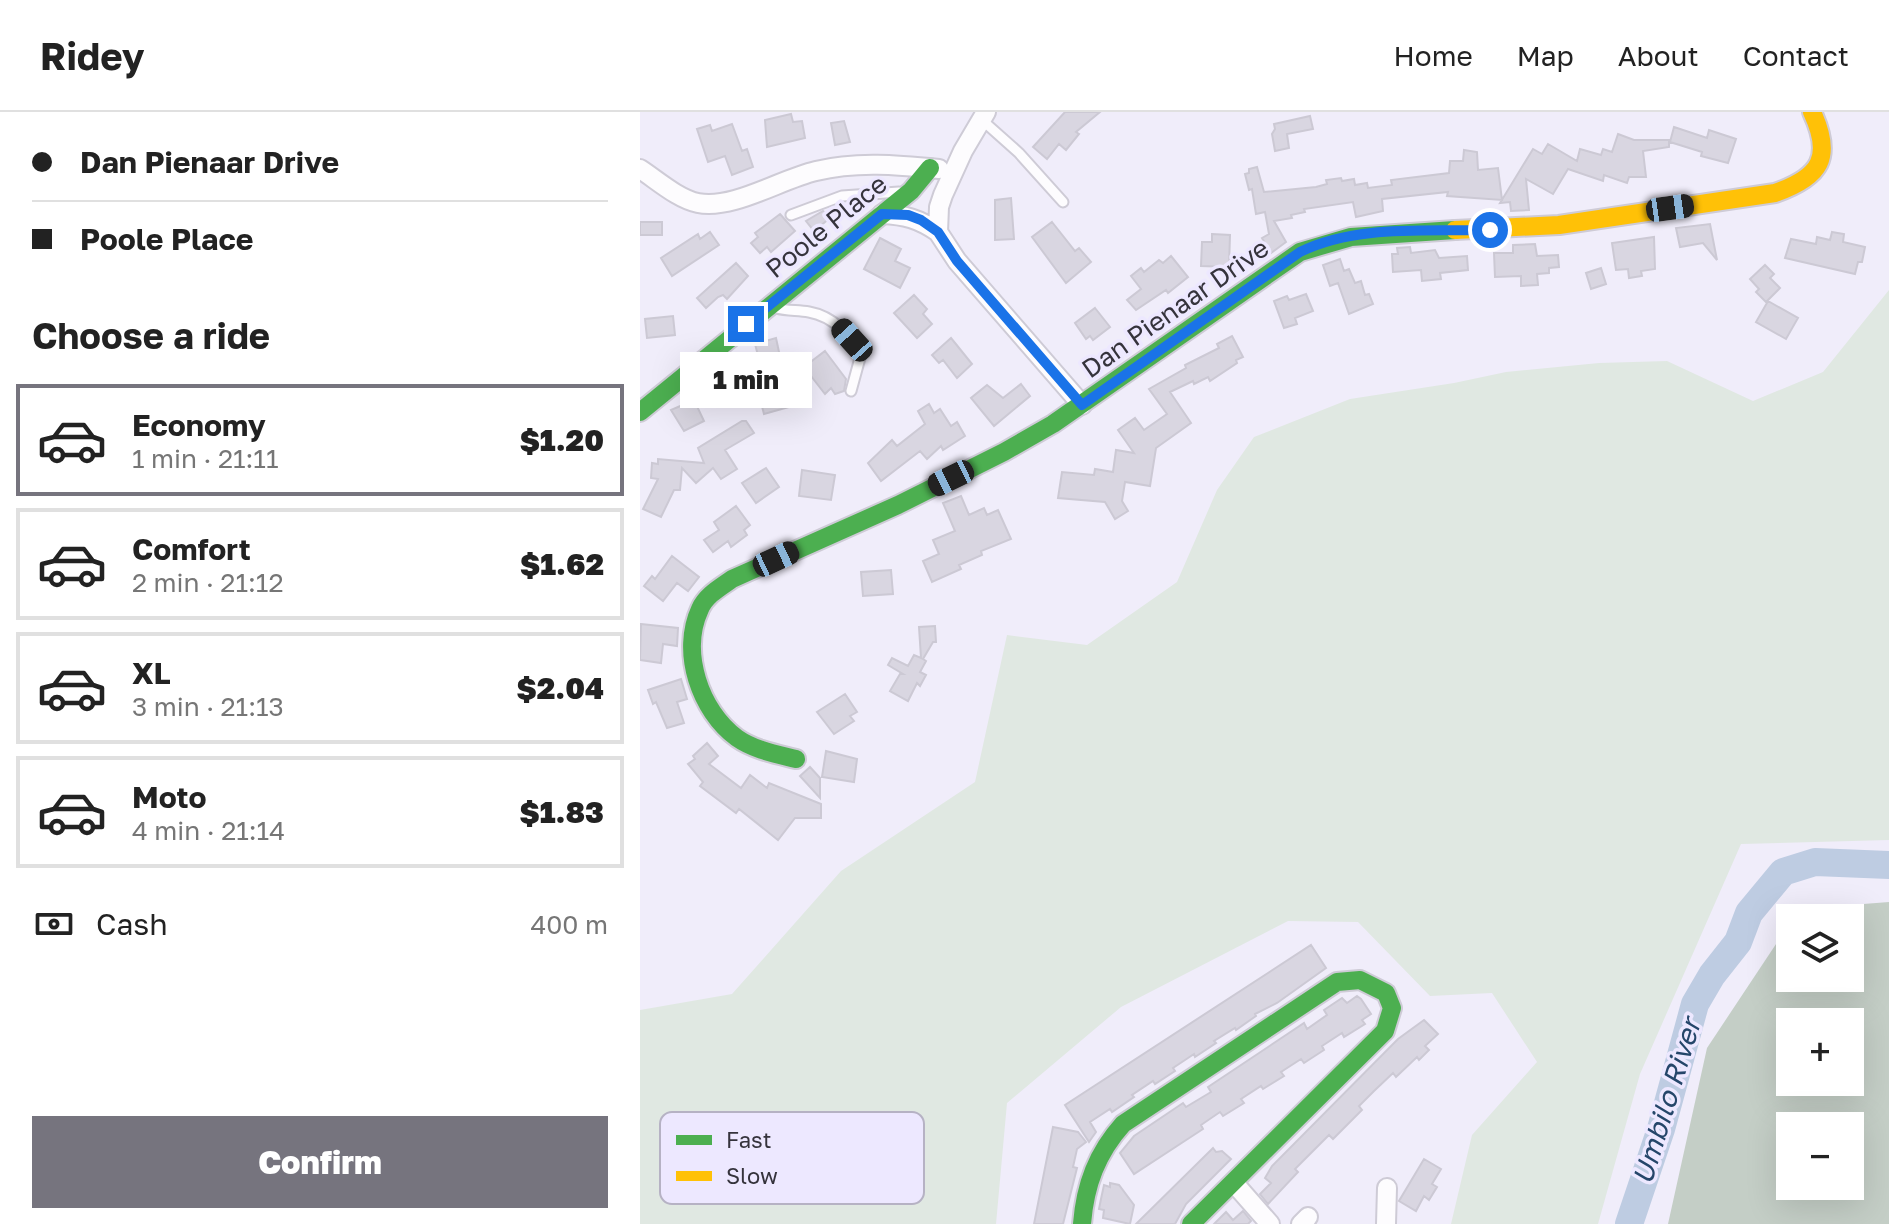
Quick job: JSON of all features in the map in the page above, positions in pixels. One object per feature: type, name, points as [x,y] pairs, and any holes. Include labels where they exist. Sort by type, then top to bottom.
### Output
[{"type":"street","name":"Dan Pienaar Drive","points":[[796,759],[757,748],[736,738],[717,719],[704,697],[693,651],[701,607],[712,593],[732,579],[1004,452],[1082,405],[1300,252],[1319,243],[1376,234],[1557,225],[1775,193],[1810,178],[1820,165],[1824,150],[1822,130],[1812,112]]},
{"type":"street","points":[[938,232],[939,207],[953,170],[984,116]]},
{"type":"street","points":[[640,169],[690,201],[715,204],[813,171],[835,167],[856,165],[953,170]]},
{"type":"street","name":"Poole Place","points":[[640,412],[911,191],[930,168]]},
{"type":"street","points":[[882,214],[908,215],[938,232],[957,261],[1082,405]]},
{"type":"street","points":[[1082,1224],[1083,1203],[1097,1159],[1108,1140],[1123,1124],[1337,982],[1360,980],[1386,993],[1392,1008],[1385,1031],[1191,1224]]},
{"type":"street","points":[[1234,1183],[1270,1224]]},
{"type":"street","points":[[1386,1224],[1387,1188]]},
{"type":"lane","points":[[984,116],[1063,202]]},
{"type":"lane","points":[[791,215],[842,196],[911,191]]},
{"type":"lane","points":[[770,304],[784,310],[810,312],[837,324],[852,340],[860,358],[851,391]]},
{"type":"shaded area","points":[[1889,290],[1889,840],[1741,844],[1640,1074],[1598,1224],[1451,1224],[1472,1135],[1537,1062],[1492,993],[1430,996],[1358,922],[1288,921],[1121,1007],[1007,1103],[996,1224],[640,1224],[640,1010],[732,994],[841,871],[975,782],[1007,635],[1087,645],[1177,582],[1217,490],[1254,437],[1350,399],[1506,372],[1599,363],[1667,361],[1753,401],[1823,372]]},
{"type":"shaded area","points":[[1889,902],[1889,1224],[1668,1224],[1707,1048],[1776,944],[1776,992],[1864,992],[1863,904]]},
{"type":"building","points":[[1065,112],[1100,112],[1076,132],[1079,134],[1066,150],[1059,144],[1047,159],[1033,147]]},
{"type":"building","points":[[791,114],[793,122],[802,121],[805,138],[767,147],[765,120]]},
{"type":"building","points":[[1310,116],[1313,129],[1287,134],[1289,148],[1275,151],[1274,124]]},
{"type":"building","points":[[844,121],[850,142],[835,145],[831,123]]},
{"type":"building","points":[[732,124],[742,151],[747,149],[753,167],[732,175],[725,156],[708,162],[697,129],[710,125],[712,131]]},
{"type":"building","points":[[1674,127],[1707,138],[1709,130],[1736,139],[1728,163],[1701,156],[1702,152],[1670,142]]},
{"type":"building","points":[[1618,134],[1634,140],[1669,140],[1669,147],[1643,151],[1646,177],[1629,177],[1627,183],[1604,175],[1603,181],[1568,169],[1553,194],[1526,179],[1529,210],[1511,211],[1510,202],[1500,203],[1533,149],[1542,154],[1548,144],[1577,161],[1580,149],[1601,155],[1603,149],[1612,152]]},
{"type":"building","points":[[1464,150],[1477,152],[1478,170],[1498,168],[1502,200],[1447,196],[1448,192],[1382,199],[1383,211],[1356,217],[1353,202],[1304,209],[1305,212],[1291,215],[1292,218],[1274,221],[1286,242],[1271,253],[1262,238],[1269,234],[1265,212],[1256,214],[1252,189],[1249,190],[1245,174],[1249,173],[1249,169],[1257,167],[1264,192],[1316,187],[1327,184],[1326,180],[1341,178],[1342,181],[1354,179],[1355,185],[1367,183],[1368,188],[1392,185],[1391,180],[1449,173],[1450,161],[1463,161]]},
{"type":"building","points":[[1011,198],[1014,239],[995,240],[995,200]]},
{"type":"building","points":[[823,211],[830,218],[814,231],[806,221]]},
{"type":"building","points":[[780,214],[795,231],[771,252],[767,247],[760,253],[751,243],[758,237],[755,233]]},
{"type":"building","points":[[640,222],[662,222],[662,235],[640,235]]},
{"type":"building","points":[[1052,222],[1075,251],[1079,248],[1091,262],[1066,283],[1032,237]]},
{"type":"building","points":[[1710,224],[1717,260],[1703,243],[1680,247],[1676,228]]},
{"type":"building","points":[[710,232],[719,245],[672,276],[661,258],[698,234],[700,239]]},
{"type":"building","points":[[1832,232],[1844,234],[1843,242],[1865,247],[1855,274],[1785,258],[1791,239],[1816,244],[1817,237],[1830,240]]},
{"type":"building","points":[[1212,234],[1230,235],[1229,267],[1201,266],[1202,242],[1212,242]]},
{"type":"building","points":[[1654,237],[1655,269],[1641,271],[1642,276],[1629,278],[1628,269],[1616,270],[1612,243]]},
{"type":"building","points":[[880,238],[901,249],[895,261],[910,268],[900,288],[864,269]]},
{"type":"building","points":[[1535,244],[1537,256],[1558,255],[1559,267],[1549,268],[1549,273],[1537,274],[1538,285],[1521,286],[1521,276],[1495,277],[1494,253],[1513,253],[1513,245]]},
{"type":"building","points":[[1410,247],[1411,253],[1435,250],[1439,258],[1467,256],[1468,270],[1440,273],[1441,279],[1422,281],[1421,270],[1393,272],[1392,254],[1398,254],[1397,248]]},
{"type":"building","points":[[1171,256],[1188,277],[1168,293],[1166,290],[1136,310],[1127,300],[1141,289],[1131,276],[1141,268],[1144,272],[1159,260],[1163,263]]},
{"type":"building","points":[[1340,259],[1344,271],[1349,269],[1355,283],[1361,281],[1365,295],[1369,294],[1373,304],[1349,314],[1338,283],[1330,286],[1323,265]]},
{"type":"building","points":[[736,263],[748,276],[727,299],[723,295],[718,297],[706,308],[697,298]]},
{"type":"building","points":[[1765,265],[1774,274],[1770,278],[1780,288],[1766,302],[1756,292],[1759,289],[1750,279]]},
{"type":"building","points":[[1601,268],[1606,284],[1591,289],[1586,273]]},
{"type":"building","points":[[1306,294],[1313,311],[1295,318],[1297,324],[1284,328],[1274,301]]},
{"type":"building","points":[[914,295],[927,309],[923,314],[932,324],[917,338],[894,313]]},
{"type":"building","points":[[1768,301],[1798,318],[1786,339],[1756,322]]},
{"type":"building","points":[[1095,308],[1110,327],[1093,340],[1090,336],[1086,339],[1075,323]]},
{"type":"building","points":[[673,316],[675,335],[647,338],[645,319]]},
{"type":"building","points":[[1232,336],[1243,357],[1236,360],[1237,363],[1210,381],[1208,377],[1194,384],[1193,381],[1170,392],[1191,423],[1156,448],[1150,486],[1125,482],[1122,501],[1128,511],[1115,519],[1105,502],[1058,498],[1062,472],[1094,475],[1095,469],[1113,472],[1116,450],[1134,453],[1118,430],[1135,418],[1144,430],[1167,414],[1149,389],[1186,368],[1185,365],[1219,348],[1217,344]]},
{"type":"building","points":[[776,338],[782,366],[762,371],[755,344]]},
{"type":"building","points":[[951,338],[972,364],[957,378],[943,360],[939,363],[932,355]]},
{"type":"building","points":[[825,351],[846,379],[844,391],[835,394],[831,388],[825,394],[804,367]]},
{"type":"building","points":[[794,370],[803,403],[764,414],[760,399],[779,394],[776,381]]},
{"type":"building","points":[[719,379],[724,391],[706,397],[702,385]]},
{"type":"building","points":[[1021,384],[1030,396],[994,426],[971,398],[987,385],[1003,398]]},
{"type":"building","points":[[694,400],[704,421],[684,431],[671,410]]},
{"type":"building","points":[[929,404],[934,413],[940,409],[951,426],[957,422],[965,436],[943,450],[941,446],[927,459],[920,451],[881,481],[868,463],[892,440],[897,446],[925,424],[918,411]]},
{"type":"building","points":[[746,421],[754,433],[725,450],[737,469],[721,479],[713,468],[696,483],[682,468],[680,490],[674,490],[661,517],[643,509],[658,479],[651,478],[652,463],[658,464],[658,459],[704,463],[698,448]]},
{"type":"building","points":[[766,468],[779,487],[756,503],[742,483]]},
{"type":"building","points":[[802,470],[835,475],[831,500],[799,496]]},
{"type":"building","points":[[961,496],[969,515],[984,508],[987,515],[998,510],[1011,539],[981,551],[982,555],[959,565],[961,569],[932,582],[923,561],[939,554],[933,540],[955,531],[943,503]]},
{"type":"building","points":[[736,506],[750,525],[744,530],[747,535],[731,547],[728,541],[713,552],[704,540],[719,530],[714,522]]},
{"type":"building","points":[[672,556],[699,577],[688,591],[677,583],[663,601],[644,586],[652,576],[655,579]]},
{"type":"building","points":[[891,570],[893,594],[863,596],[861,572]]},
{"type":"building","points":[[641,624],[678,628],[677,646],[663,644],[661,663],[640,660]]},
{"type":"building","points":[[935,626],[936,642],[923,659],[926,661],[920,672],[926,675],[920,686],[917,683],[908,701],[890,691],[903,674],[888,665],[892,658],[908,666],[914,655],[921,658],[919,627]]},
{"type":"building","points":[[681,679],[687,699],[677,702],[684,723],[667,728],[648,690]]},
{"type":"building","points":[[845,694],[857,712],[850,716],[854,721],[834,734],[817,712]]},
{"type":"building","points":[[707,743],[718,756],[709,764],[741,788],[750,775],[767,788],[769,783],[821,804],[821,818],[795,818],[778,840],[739,809],[736,813],[700,786],[703,782],[688,764]]},
{"type":"building","points":[[826,751],[857,759],[854,782],[822,777]]},
{"type":"building","points":[[810,767],[820,778],[820,798],[800,776]]},
{"type":"building","points":[[1311,945],[1326,968],[1236,1030],[1214,1041],[1216,1043],[1195,1057],[1194,1054],[1173,1068],[1175,1071],[1155,1084],[1153,1081],[1112,1112],[1110,1109],[1090,1122],[1096,1132],[1089,1142],[1065,1105]]},
{"type":"building","points":[[1357,996],[1371,1014],[1362,1020],[1365,1024],[1344,1037],[1342,1033],[1304,1063],[1301,1059],[1281,1072],[1284,1076],[1241,1099],[1244,1103],[1223,1116],[1220,1112],[1201,1125],[1203,1129],[1134,1174],[1120,1153],[1134,1136],[1183,1103],[1186,1107],[1211,1092],[1208,1087],[1304,1023],[1307,1029],[1327,1015],[1324,1010],[1342,998],[1347,1003]]},
{"type":"building","points":[[1424,1020],[1438,1034],[1425,1046],[1429,1050],[1396,1077],[1393,1073],[1374,1091],[1359,1106],[1362,1110],[1333,1139],[1329,1135],[1295,1169],[1298,1172],[1268,1204],[1260,1194],[1271,1183],[1265,1178],[1272,1166],[1398,1039]]},
{"type":"building","points":[[1053,1127],[1078,1132],[1086,1142],[1077,1149],[1073,1167],[1077,1168],[1063,1224],[1034,1224]]},
{"type":"building","points":[[1213,1148],[1231,1159],[1186,1204],[1175,1224],[1136,1224]]},
{"type":"building","points":[[1424,1159],[1441,1169],[1432,1184],[1437,1187],[1429,1200],[1424,1196],[1416,1211],[1399,1201]]},
{"type":"building","points":[[1110,1183],[1119,1185],[1134,1205],[1130,1224],[1103,1218],[1104,1210],[1099,1209],[1101,1199],[1104,1185],[1110,1187]]},
{"type":"building","points":[[1243,1211],[1251,1221],[1248,1224],[1214,1224],[1226,1212],[1233,1220]]},
{"type":"waterway","name":"Umbilo River","points":[[1629,1224],[1661,1129],[1695,1004],[1712,975],[1738,942],[1749,913],[1783,872],[1815,862],[1889,865]]},
{"type":"traffic: fast","points":[[640,412],[911,191],[930,168]]},
{"type":"traffic: fast","points":[[796,759],[758,749],[737,738],[724,726],[704,697],[697,680],[692,644],[700,609],[714,592],[732,579],[898,505],[1053,424],[1300,252],[1351,237],[1455,230]]},
{"type":"traffic: fast","points":[[1082,1224],[1094,1170],[1106,1146],[1123,1124],[1337,982],[1360,980],[1386,993],[1392,1008],[1385,1031],[1191,1224]]},
{"type":"traffic: slow","points":[[1455,230],[1559,225],[1775,193],[1803,180],[1819,163],[1822,141],[1812,112]]},
{"type":"route","points":[[746,324],[882,214],[908,215],[938,232],[957,261],[1082,405],[1300,252],[1319,243],[1341,237],[1376,234],[1490,230]]}]
